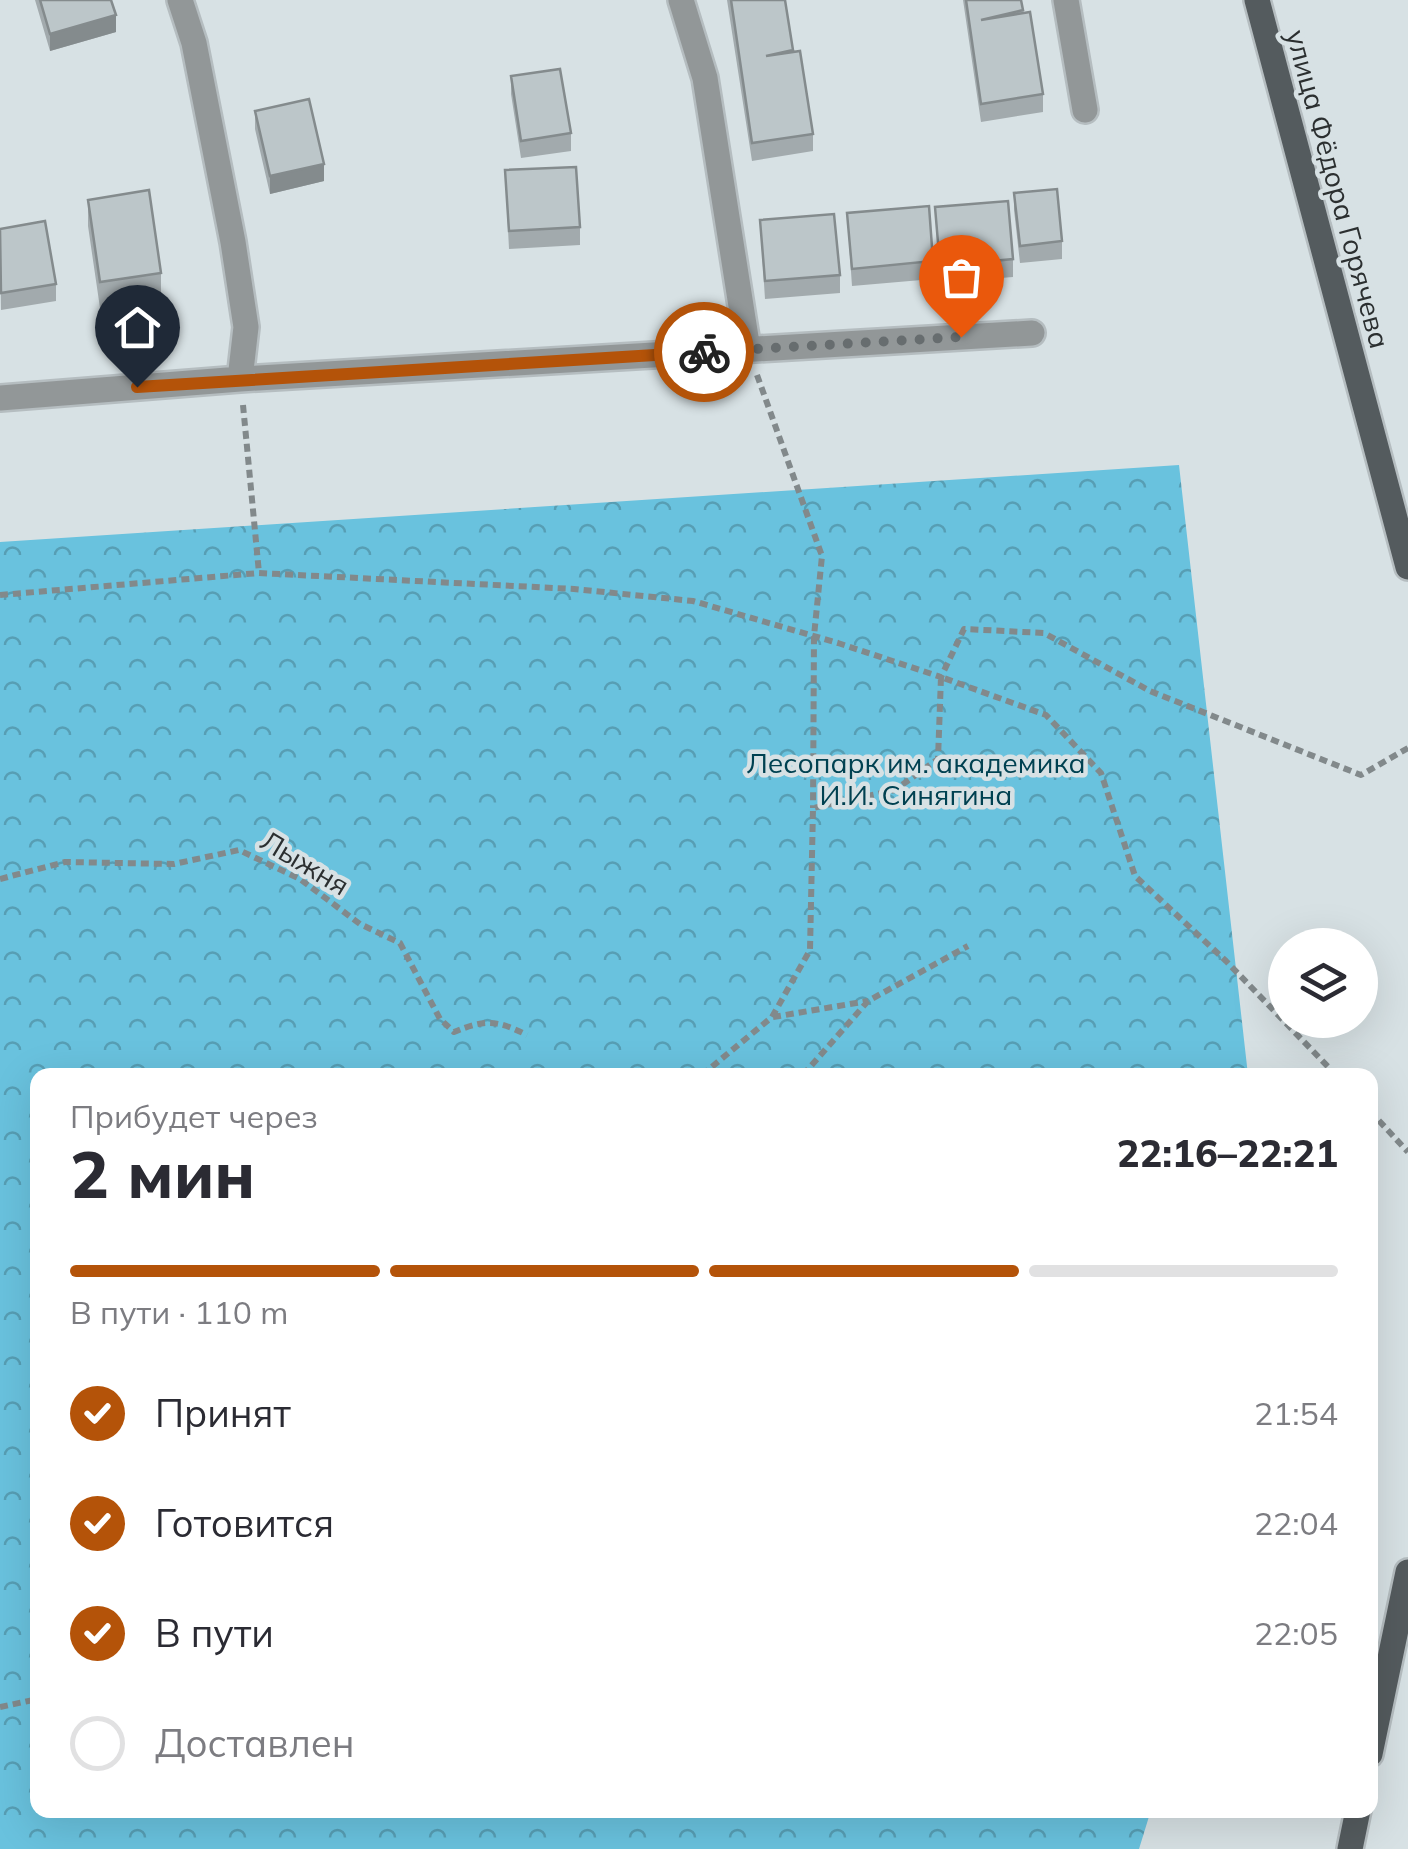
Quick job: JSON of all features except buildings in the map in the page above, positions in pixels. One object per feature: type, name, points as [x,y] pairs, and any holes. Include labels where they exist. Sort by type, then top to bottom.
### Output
[{"type":"main road","name":"улица Фёдора Горячева","points":[[1257,0],[1408,567]]},
{"type":"main road","points":[[1378,1716],[1408,1572]]},
{"type":"main road","points":[[1350,1849],[1356,1818]]},
{"type":"street","points":[[180,0],[194,43],[233,242],[246,327],[240,379]]},
{"type":"street","points":[[682,0],[705,78],[748,350]]},
{"type":"street","points":[[1066,0],[1085,110]]},
{"type":"street","points":[[0,398],[240,379],[1032,333]]},
{"type":"path","points":[[710,1068],[772,1017],[810,950],[814,636],[822,556],[748,350]]},
{"type":"path","points":[[240,379],[259,574]]},
{"type":"path","points":[[0,595],[259,574],[574,589],[692,602],[814,636],[1046,714],[1102,774],[1135,876],[1226,960],[1329,1068]]},
{"type":"path","points":[[813,808],[895,790],[938,760],[941,677],[964,629],[1044,633],[1150,690],[1361,775],[1408,748]]},
{"type":"path","name":"Лыжня","points":[[0,879],[64,862],[174,864],[240,850],[300,879],[360,924],[400,943],[440,1019],[454,1032],[476,1023],[502,1023],[527,1035]]},
{"type":"path","points":[[808,1068],[868,1002],[968,946]]},
{"type":"path","points":[[772,1017],[868,1002]]},
{"type":"path","points":[[1378,1120],[1408,1152]]},
{"type":"path","points":[[0,1707],[30,1701]]},
{"type":"green space","name":"Лесопарк им. академика И.И. Синягина","points":[[1179,465],[1247,1068],[30,1068],[30,1818],[1149,1818],[1139,1849],[0,1849],[0,542]]},
{"type":"way so far","points":[[704,352],[961,337]]},
{"type":"route","points":[[137,387],[704,352]]}]
